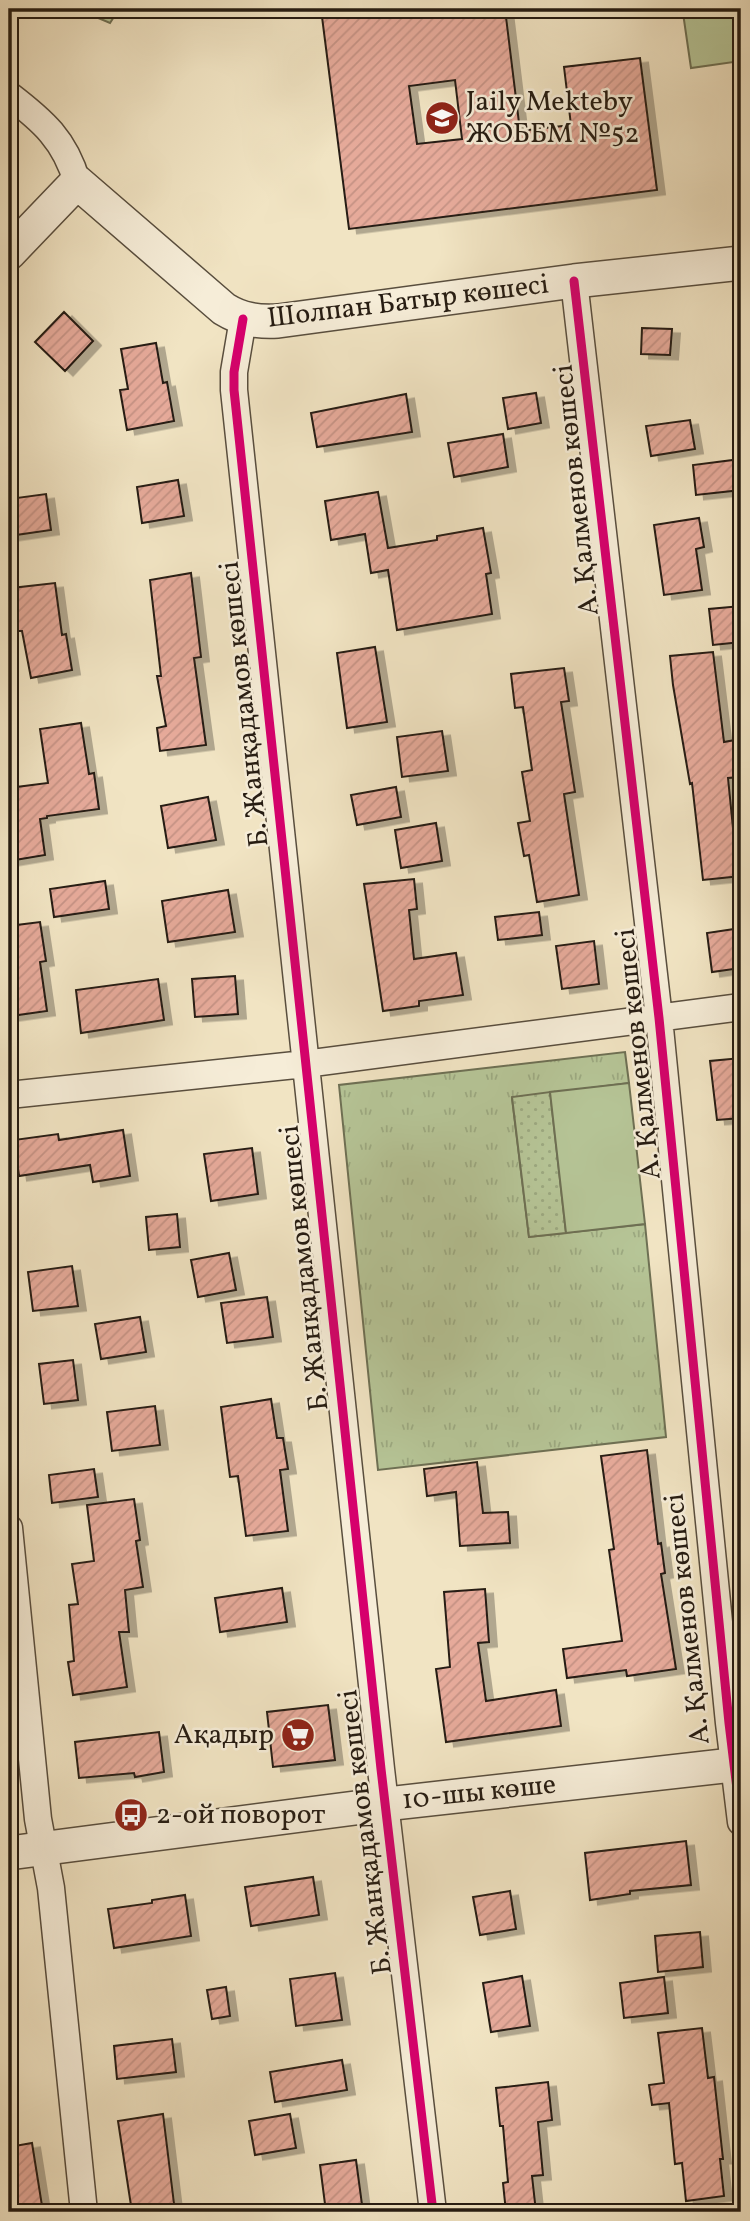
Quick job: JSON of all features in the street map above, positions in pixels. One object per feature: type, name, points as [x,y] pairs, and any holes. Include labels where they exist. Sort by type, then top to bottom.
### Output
[{"type":"street","points":[[9,94],[43,121],[64,148],[77,182],[224,309],[243,319]]},
{"type":"street","points":[[9,253],[77,182]]},
{"type":"street","name":"Шолпан Батыр көшесі","points":[[243,319],[278,321],[574,281],[741,263]]},
{"type":"street","name":"А. Қалменов көшесі","points":[[574,281],[659,1018],[738,1765],[741,1822]]},
{"type":"street","name":"Б. Жанқадамов көшесі","points":[[243,319],[234,372],[234,390],[305,1064],[433,2212]]},
{"type":"street","points":[[9,1095],[305,1064],[741,1007]]},
{"type":"street","points":[[9,1528],[38,1819],[51,1888],[84,2212]]},
{"type":"street","name":"10-шы көше","points":[[9,1853],[386,1804],[738,1765]]},
{"type":"green space","points":[[77,9],[119,9],[110,23]]},
{"type":"green space","points":[[741,9],[741,61],[691,68],[683,13]]},
{"type":"green space","points":[[625,1052],[629,1083],[512,1098],[529,1237],[645,1224],[666,1437],[378,1470],[339,1085]]},
{"type":"green space","points":[[629,1083],[645,1224],[566,1233],[550,1092]]},
{"type":"green space","points":[[550,1092],[566,1233],[529,1237],[512,1097]]},
{"type":"building","points":[[321,9],[505,9],[520,131],[571,125],[564,67],[640,58],[657,190],[349,229]],"holes":[[[455,80],[462,139],[417,144],[409,86]]]},
{"type":"building","points":[[64,312],[93,341],[65,371],[35,342]]},
{"type":"building","points":[[642,328],[672,329],[670,355],[641,354]]},
{"type":"building","points":[[156,343],[163,383],[167,382],[174,421],[127,430],[120,390],[128,389],[121,349]]},
{"type":"building","points":[[536,393],[541,423],[508,429],[503,398]]},
{"type":"building","points":[[406,394],[412,432],[317,447],[311,413]]},
{"type":"building","points":[[690,420],[695,449],[651,456],[646,426]]},
{"type":"building","points":[[503,434],[508,467],[454,477],[448,443]]},
{"type":"building","points":[[741,459],[741,490],[696,495],[693,465]]},
{"type":"building","points":[[178,480],[184,516],[142,523],[137,487]]},
{"type":"building","points":[[378,492],[388,548],[437,540],[437,536],[483,528],[491,573],[486,574],[492,614],[397,630],[388,570],[371,573],[365,534],[331,540],[325,501]]},
{"type":"building","points":[[46,494],[51,530],[9,536],[9,499]]},
{"type":"building","points":[[699,518],[704,547],[696,549],[702,590],[664,595],[654,525]]},
{"type":"building","points":[[191,573],[201,657],[194,658],[206,745],[160,751],[157,728],[166,726],[157,676],[161,676],[150,580]]},
{"type":"building","points":[[55,583],[62,635],[66,634],[72,670],[31,678],[22,631],[17,631],[12,588]]},
{"type":"building","points":[[741,606],[741,642],[713,645],[709,609]]},
{"type":"building","points":[[375,647],[387,722],[347,728],[337,653]]},
{"type":"building","points":[[713,652],[724,742],[735,740],[740,777],[728,778],[734,838],[741,837],[741,876],[703,880],[692,783],[690,784],[670,656]]},
{"type":"building","points":[[564,668],[569,701],[561,702],[575,792],[564,794],[579,895],[537,902],[529,855],[524,856],[518,823],[530,821],[522,772],[532,770],[523,707],[515,708],[511,674]]},
{"type":"building","points":[[81,723],[89,774],[94,773],[99,809],[40,819],[45,855],[9,861],[9,788],[48,783],[40,729]]},
{"type":"building","points":[[442,731],[448,771],[402,777],[397,737]]},
{"type":"building","points":[[396,787],[401,817],[357,825],[351,795]]},
{"type":"building","points":[[208,797],[216,840],[168,848],[161,806]]},
{"type":"building","points":[[436,823],[442,861],[401,868],[395,830]]},
{"type":"building","points":[[414,879],[417,909],[409,910],[414,959],[456,953],[463,995],[419,1001],[419,1006],[383,1011],[364,884]]},
{"type":"building","points":[[105,881],[109,909],[54,917],[50,889]]},
{"type":"building","points":[[228,890],[235,932],[168,942],[162,901]]},
{"type":"building","points":[[539,912],[542,935],[498,940],[495,917]]},
{"type":"building","points":[[40,922],[46,961],[40,962],[47,1011],[11,1016],[9,926]]},
{"type":"building","points":[[741,928],[741,968],[712,972],[707,933]]},
{"type":"building","points":[[594,941],[599,984],[562,989],[556,946]]},
{"type":"building","points":[[235,976],[238,1014],[195,1017],[192,979]]},
{"type":"building","points":[[158,979],[164,1020],[81,1033],[76,990]]},
{"type":"building","points":[[741,1058],[741,1118],[717,1120],[710,1061]]},
{"type":"building","points":[[123,1130],[130,1176],[93,1182],[90,1165],[19,1176],[14,1140],[58,1134],[59,1140]]},
{"type":"building","points":[[252,1148],[258,1194],[211,1201],[204,1154]]},
{"type":"building","points":[[177,1214],[180,1247],[149,1250],[146,1217]]},
{"type":"building","points":[[229,1253],[236,1290],[198,1297],[191,1260]]},
{"type":"building","points":[[72,1266],[78,1306],[33,1311],[28,1272]]},
{"type":"building","points":[[267,1297],[273,1337],[227,1343],[221,1303]]},
{"type":"building","points":[[140,1317],[146,1352],[101,1359],[95,1324]]},
{"type":"building","points":[[73,1360],[78,1400],[44,1404],[39,1364]]},
{"type":"building","points":[[271,1399],[277,1438],[283,1438],[288,1469],[280,1470],[288,1531],[246,1536],[238,1476],[230,1477],[221,1407]]},
{"type":"building","points":[[155,1406],[160,1445],[112,1451],[107,1412]]},
{"type":"building","points":[[647,1450],[658,1544],[661,1543],[665,1573],[661,1574],[676,1669],[627,1676],[626,1670],[567,1678],[563,1649],[622,1641],[609,1550],[614,1549],[601,1456]]},
{"type":"building","points":[[477,1462],[483,1513],[508,1512],[510,1543],[460,1546],[456,1492],[427,1496],[424,1469]]},
{"type":"building","points":[[94,1469],[98,1497],[52,1503],[49,1475]]},
{"type":"building","points":[[134,1499],[140,1540],[136,1541],[143,1587],[125,1590],[129,1632],[119,1632],[127,1687],[73,1695],[68,1662],[74,1661],[69,1605],[78,1604],[72,1564],[94,1561],[87,1505]]},
{"type":"building","points":[[282,1588],[287,1622],[220,1632],[215,1598]]},
{"type":"building","points":[[485,1589],[489,1642],[478,1643],[486,1701],[556,1690],[561,1726],[446,1742],[436,1669],[450,1667],[444,1592]]},
{"type":"building","points":[[328,1705],[335,1760],[273,1767],[267,1712]]},
{"type":"building","points":[[159,1732],[164,1772],[135,1777],[134,1773],[79,1778],[75,1742]]},
{"type":"building","points":[[686,1841],[691,1885],[630,1891],[630,1894],[590,1900],[585,1853]]},
{"type":"building","points":[[313,1877],[319,1915],[251,1926],[245,1887]]},
{"type":"building","points":[[510,1891],[516,1929],[480,1935],[473,1897]]},
{"type":"building","points":[[185,1895],[191,1936],[114,1948],[108,1909]]},
{"type":"building","points":[[700,1932],[703,1967],[658,1972],[655,1936]]},
{"type":"building","points":[[335,1973],[342,2020],[296,2026],[290,1979]]},
{"type":"building","points":[[522,1976],[530,2026],[491,2032],[483,1983]]},
{"type":"building","points":[[664,1977],[668,2013],[624,2018],[620,1983]]},
{"type":"building","points":[[226,1987],[230,2016],[212,2019],[207,1990]]},
{"type":"building","points":[[702,2028],[708,2078],[714,2077],[723,2159],[720,2159],[724,2196],[686,2201],[682,2163],[675,2164],[669,2103],[652,2105],[649,2085],[664,2083],[658,2033]]},
{"type":"building","points":[[172,2039],[176,2072],[117,2079],[114,2046]]},
{"type":"building","points":[[342,2060],[347,2090],[275,2102],[270,2072]]},
{"type":"building","points":[[548,2082],[552,2120],[538,2122],[543,2175],[532,2176],[536,2212],[506,2212],[503,2183],[508,2182],[503,2126],[500,2126],[496,2088]]},
{"type":"building","points":[[163,2114],[175,2212],[132,2212],[118,2121]]},
{"type":"building","points":[[290,2114],[296,2148],[255,2155],[249,2121]]},
{"type":"building","points":[[32,2143],[43,2212],[9,2212],[9,2147]]},
{"type":"building","points":[[356,2160],[363,2212],[326,2212],[320,2165]]},
{"type":"cycle path","points":[[574,281],[659,1018],[741,1822]]},
{"type":"cycle path","points":[[243,319],[234,372],[234,390],[381,1769],[433,2212]]},
{"type":"place","name":"Jaily Mekteby ЖОББМ №52","points":[[442,118]]},
{"type":"place","name":"Ақадыр","points":[[298,1735]]},
{"type":"place","name":"2-ой поворот","points":[[131,1815]]}]
